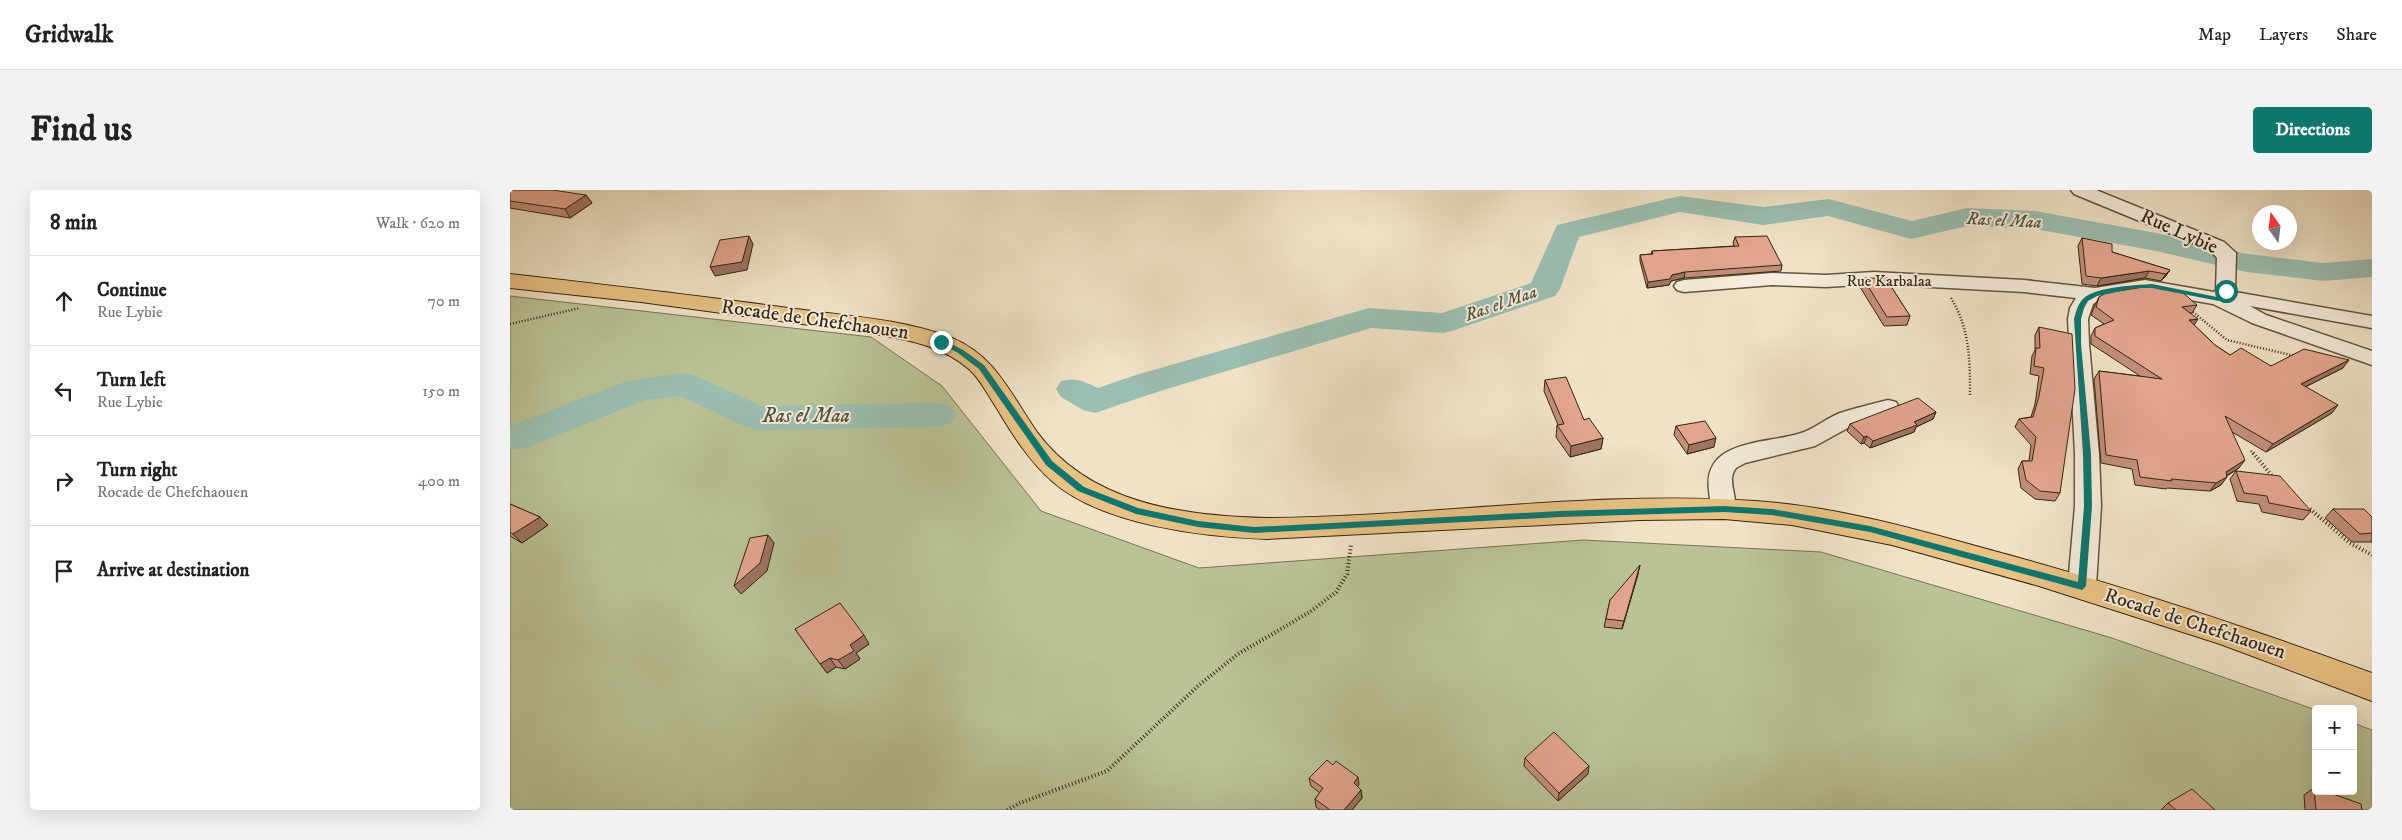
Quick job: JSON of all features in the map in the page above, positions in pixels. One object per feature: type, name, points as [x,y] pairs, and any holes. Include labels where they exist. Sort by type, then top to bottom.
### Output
[{"type":"main road","name":"Rocade de Chefchaouen","points":[[510,282],[651,296],[912,334],[952,346],[981,367],[1049,463],[1081,489],[1136,511],[1198,524],[1254,530],[1560,514],[1724,509],[1772,512],[1870,529],[2082,586],[2284,653],[2372,687]]},
{"type":"street","name":"Rue Lybie","points":[[2080,190],[2217,246],[2226,253],[2227,258],[2222,295]]},
{"type":"street","name":"Rue Karbalaa","points":[[1684,286],[1772,279],[1826,282],[1874,278],[1937,280],[2095,294]]},
{"type":"street","points":[[2082,586],[2087,523],[2087,454],[2080,385],[2078,319],[2086,300],[2095,294],[2145,286],[2181,293],[2222,295],[2372,322]]},
{"type":"street","points":[[2222,295],[2259,319],[2372,358]]},
{"type":"street","points":[[1724,509],[1720,480],[1721,469],[1727,462],[1738,456],[1808,440],[1847,419],[1888,407]]},
{"type":"path","points":[[1937,280],[1954,302],[1966,325],[1970,352],[1970,396]]},
{"type":"path","points":[[2181,293],[2188,308],[2227,340],[2299,357]]},
{"type":"path","points":[[510,324],[584,307]]},
{"type":"path","points":[[2251,450],[2277,480]]},
{"type":"path","points":[[2306,507],[2345,540],[2372,555]]},
{"type":"path","points":[[1007,810],[1020,803],[1107,771],[1199,685],[1238,654],[1310,612],[1336,592],[1347,574],[1354,525]]},
{"type":"green space","points":[[510,296],[871,337],[942,386],[1041,511],[1199,568],[1584,540],[1821,552],[2112,638],[2312,709],[2312,795],[2357,795],[2357,724],[2372,730],[2372,810],[510,810]]},
{"type":"building","points":[[510,190],[552,190],[586,195],[565,209],[510,201]]},
{"type":"building","points":[[749,236],[742,262],[710,267],[720,240]]},
{"type":"building","points":[[1767,236],[1782,265],[1685,272],[1672,275],[1670,279],[1648,282],[1640,255],[1653,254],[1652,251],[1739,246],[1735,237]]},
{"type":"building","points":[[2082,238],[2112,244],[2112,252],[2170,270],[2166,274],[2149,271],[2101,278],[2086,276]]},
{"type":"building","points":[[1863,278],[1889,278],[1892,288],[1910,316],[1887,317]]},
{"type":"building","points":[[2150,286],[2182,292],[2197,305],[2182,307],[2198,319],[2189,320],[2215,345],[2230,355],[2241,348],[2271,366],[2304,349],[2349,360],[2301,384],[2338,405],[2273,444],[2225,416],[2245,460],[2226,472],[2227,477],[2216,483],[2140,477],[2137,460],[2106,455],[2099,371],[2162,379],[2095,336],[2095,328],[2114,320],[2096,307],[2099,297],[2106,293]]},
{"type":"building","points":[[2039,327],[2072,334],[2075,389],[2060,493],[2040,491],[2026,480],[2022,461],[2032,461],[2036,437],[2019,419],[2033,417],[2039,396],[2044,368],[2034,366],[2036,348],[2040,348]]},
{"type":"building","points":[[1566,377],[1584,420],[1589,418],[1603,438],[1571,446],[1557,425],[1564,424],[1545,380]]},
{"type":"building","points":[[1918,398],[1936,412],[1914,422],[1917,425],[1873,441],[1867,436],[1864,437],[1850,424]]},
{"type":"building","points":[[1705,421],[1716,438],[1689,445],[1676,426]]},
{"type":"building","points":[[2236,471],[2280,476],[2311,511],[2269,503],[2267,496],[2244,493]]},
{"type":"building","points":[[510,504],[540,517],[513,534],[510,532]]},
{"type":"building","points":[[2333,509],[2364,509],[2372,517],[2372,533],[2360,534]]},
{"type":"building","points":[[768,535],[760,563],[734,586],[750,538]]},
{"type":"building","points":[[1640,565],[1624,621],[1606,619],[1610,600]]},
{"type":"building","points":[[840,603],[864,635],[850,645],[854,651],[838,660],[830,658],[820,664],[795,629]]},
{"type":"building","points":[[1554,732],[1589,766],[1559,793],[1525,758]]},
{"type":"building","points":[[1327,760],[1333,765],[1336,761],[1358,777],[1354,783],[1361,790],[1344,810],[1330,810],[1315,799],[1323,788],[1309,778]]},
{"type":"building","points":[[2192,789],[2215,810],[2176,810],[2168,803]]},
{"type":"building","points":[[2315,795],[2336,795],[2361,804],[2362,810],[2316,810]]},
{"type":"waterway","name":"Ras el Maa","points":[[1073,389],[1095,402],[1148,383],[1369,318],[1444,323],[1544,289],[1567,231],[1680,204],[1763,216],[1829,207],[1911,230],[1967,217],[2035,220],[2156,242],[2247,263],[2323,272],[2372,268]]},
{"type":"waterway","name":"Ras el Maa","points":[[510,438],[516,438],[639,389],[684,384],[757,418],[938,415]]},
{"type":"route","points":[[941,342],[952,346],[981,367],[1049,463],[1081,489],[1136,511],[1198,524],[1254,530],[1560,514],[1724,509],[1772,512],[1870,529],[2082,586],[2088,506],[2087,454],[2078,344],[2080,308],[2086,300],[2095,294],[2136,286],[2152,286],[2219,299],[2226,291]]}]
